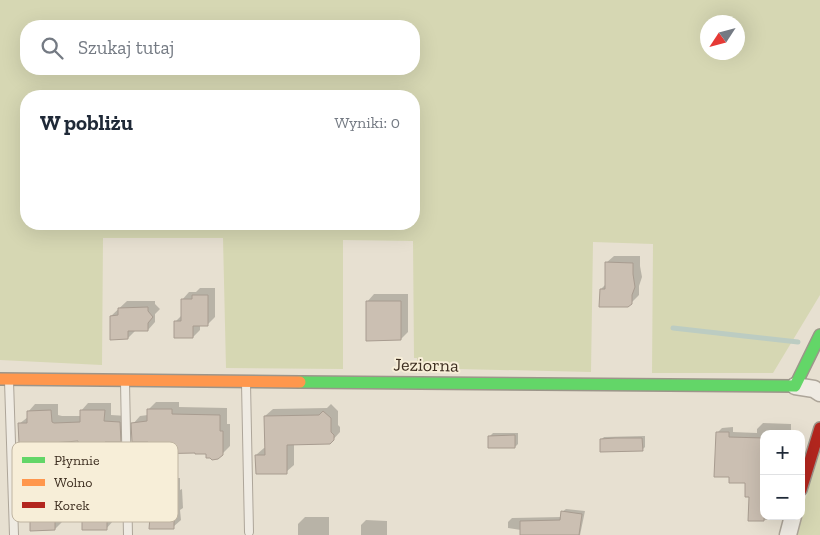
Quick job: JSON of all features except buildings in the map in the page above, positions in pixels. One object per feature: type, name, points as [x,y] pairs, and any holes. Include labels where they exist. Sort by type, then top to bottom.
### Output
[{"type":"street","points":[[820,335],[795,386],[814,389],[820,392]]},
{"type":"street","name":"Jeziorna","points":[[5,379],[795,386]]},
{"type":"street","points":[[805,477],[820,428]]},
{"type":"street","points":[[788,535],[793,520]]},
{"type":"lane","points":[[5,379],[12,500]]},
{"type":"lane","points":[[125,379],[126,442]]},
{"type":"lane","points":[[246,381],[249,532]]},
{"type":"lane","points":[[13,522],[14,535]]},
{"type":"lane","points":[[128,522],[128,535]]},
{"type":"green space","points":[[0,0],[820,0],[820,295],[773,373],[652,373],[653,244],[593,242],[591,372],[417,368],[417,358],[414,358],[413,241],[343,240],[343,369],[226,368],[223,238],[103,238],[102,365],[0,360]]},
{"type":"green space","points":[[820,452],[820,535],[794,535],[799,520],[805,520],[805,500]]},
{"type":"waterway","points":[[673,328],[798,342]]},
{"type":"traffic: fast","points":[[300,382],[795,386],[820,335]]},
{"type":"traffic: slow","points":[[0,379],[300,382]]},
{"type":"traffic: jam","points":[[805,477],[820,428]]}]
